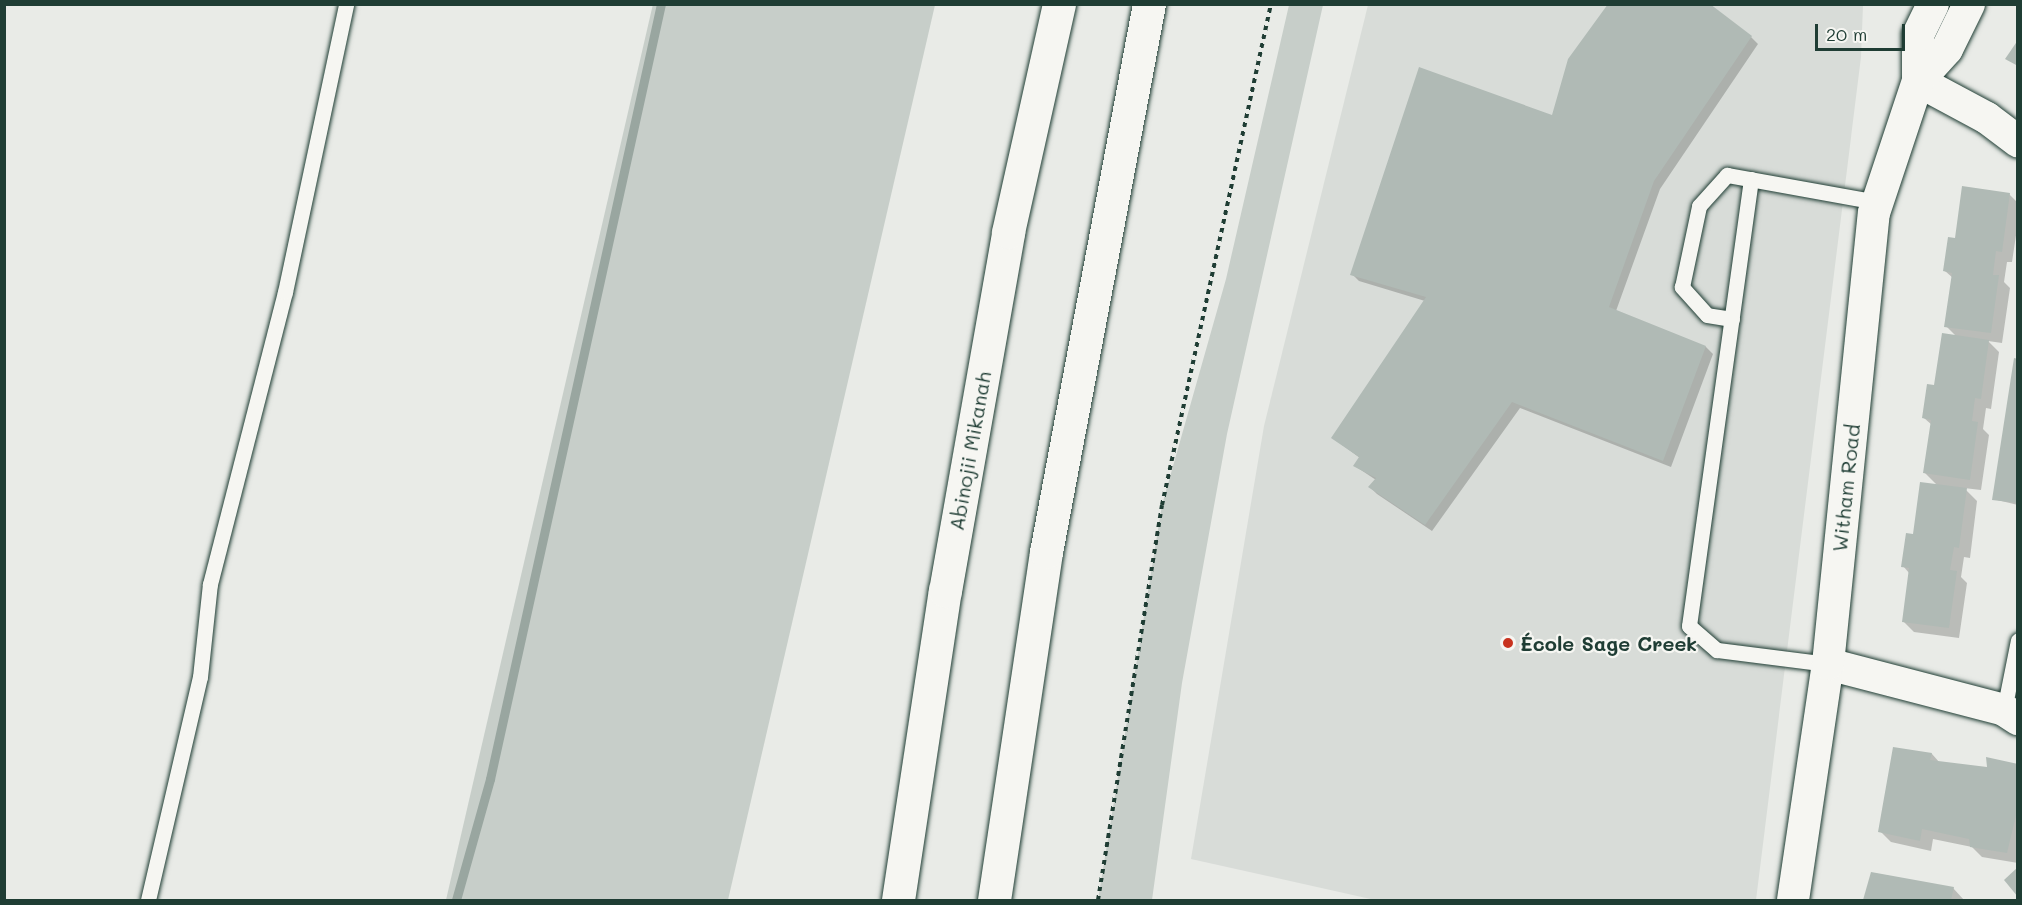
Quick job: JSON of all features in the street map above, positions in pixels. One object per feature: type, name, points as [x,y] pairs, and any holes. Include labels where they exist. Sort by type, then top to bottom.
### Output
[{"type":"street","name":"Abinojii Mikanah","points":[[898,900],[945,591],[1008,232],[1059,4]]},
{"type":"street","points":[[993,900],[1048,541],[1149,4]]},
{"type":"street","name":"Witham Road","points":[[1793,900],[1828,664],[1877,202],[1918,81],[1918,34],[1933,4]]},
{"type":"street","name":"Witham Road","points":[[1918,81],[1947,49],[1969,4]]},
{"type":"street","points":[[1918,81],[1987,118],[2018,141]]},
{"type":"street","points":[[1828,664],[2011,715]]},
{"type":"lane","points":[[148,900],[200,677],[210,584],[285,292],[346,4]]},
{"type":"lane","points":[[1732,319],[1707,315],[1682,287],[1699,206],[1727,175],[1877,202]]},
{"type":"lane","points":[[1750,179],[1689,626],[1717,650],[1828,664]]},
{"type":"lane","points":[[2011,715],[2018,640]]},
{"type":"path","points":[[1098,900],[1162,505],[1271,4]]},
{"type":"shaded area","points":[[653,4],[935,5],[728,900],[446,900]]},
{"type":"shaded area","points":[[1289,5],[1323,5],[1227,434],[1182,683],[1152,900],[1098,900],[1162,505],[1226,279]]},
{"type":"shaded area","name":"École Sage Creek","points":[[1368,5],[1863,5],[1861,57],[1756,900],[1375,900],[1191,859],[1264,426]]},
{"type":"building","points":[[1608,4],[1710,4],[1752,36],[1654,181],[1609,307],[1706,346],[1663,461],[1512,402],[1425,525],[1368,487],[1376,478],[1353,466],[1359,457],[1331,438],[1426,297],[1350,275],[1419,67],[1552,115],[1568,59]]},
{"type":"building","points":[[2018,40],[2018,66],[2005,59]]},
{"type":"building","points":[[1962,186],[2010,193],[2002,252],[1996,251],[1993,275],[1999,275],[1991,333],[1944,327],[1952,273],[1943,271],[1948,237],[1955,238]]},
{"type":"building","points":[[1942,333],[1989,340],[1981,399],[1975,398],[1972,421],[1978,422],[1970,480],[1923,473],[1931,420],[1922,418],[1927,384],[1934,385]]},
{"type":"building","points":[[2014,358],[2018,359],[2018,503],[1992,500]]},
{"type":"building","points":[[1920,482],[1967,488],[1959,548],[1954,547],[1950,570],[1957,571],[1949,628],[1902,622],[1909,568],[1901,567],[1906,533],[1913,534]]},
{"type":"building","points":[[1893,747],[1932,753],[1930,760],[1987,767],[1986,757],[2018,764],[2018,807],[2007,853],[1970,847],[1969,839],[1922,829],[1920,841],[1878,832]]},
{"type":"building","points":[[2018,867],[2018,897],[2004,880]]},
{"type":"building","points":[[1871,872],[1954,887],[1951,900],[1863,900]]},
{"type":"waterway","points":[[456,900],[490,779],[661,4]]},
{"type":"place","name":"École Sage Creek","points":[[1508,643]]}]
